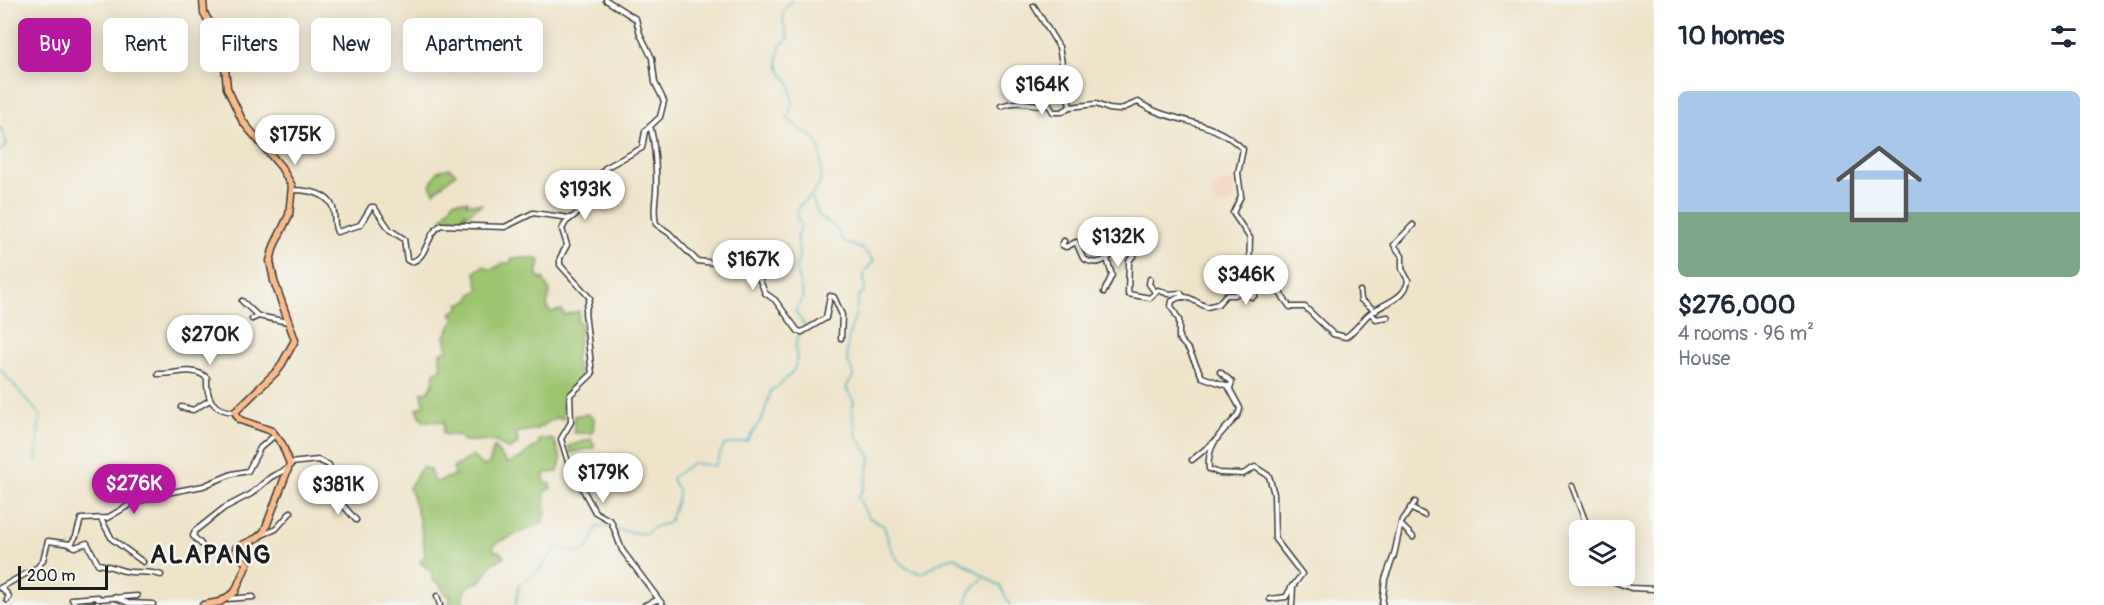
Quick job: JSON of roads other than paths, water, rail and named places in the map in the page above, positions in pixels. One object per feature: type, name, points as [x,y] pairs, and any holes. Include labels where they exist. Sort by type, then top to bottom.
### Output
[{"type":"main road","points":[[203,0],[204,13],[216,34],[210,50],[225,67],[226,85],[239,114],[286,173],[292,190],[289,215],[274,246],[270,261],[274,281],[295,335],[292,348],[279,369],[235,412],[240,420],[268,429],[275,435],[289,466],[262,535],[236,548],[237,554],[246,561],[246,567],[237,589],[225,599],[203,605]]},
{"type":"street","points":[[606,0],[636,19],[652,58],[655,83],[664,101],[660,117],[645,130],[642,148],[609,165],[594,188],[591,202],[571,218],[562,229],[567,244],[560,263],[566,273],[590,296],[585,312],[592,370],[591,377],[570,395],[571,422],[561,437],[568,462],[597,514],[609,520],[624,554],[634,563],[657,600],[663,605]]},
{"type":"street","points":[[1034,6],[1059,47],[1070,106]]},
{"type":"street","points":[[1000,106],[1014,102],[1023,104],[1030,101],[1049,105],[1055,113],[1070,106],[1096,104],[1109,109],[1122,110],[1137,102],[1211,128],[1242,148],[1238,177],[1241,196],[1233,213],[1250,238],[1249,271],[1253,282],[1254,297],[1239,291],[1235,295],[1226,295],[1218,304],[1210,307],[1204,307],[1194,298],[1183,297],[1175,299],[1171,306],[1179,320],[1179,339],[1189,350],[1202,377],[1230,388],[1240,408],[1239,414],[1224,426],[1214,442],[1192,460]]},
{"type":"street","points":[[650,126],[653,136],[656,191],[653,213],[657,226],[669,233],[697,261],[733,265],[747,263],[759,278],[765,293],[775,300],[798,331],[802,332],[826,318],[830,296],[834,297],[842,315],[841,338]]},
{"type":"street","points":[[292,190],[308,190],[327,199],[334,210],[337,232],[360,225],[371,207],[374,207],[390,230],[404,239],[407,260],[411,262],[421,257],[432,232],[441,225],[505,227],[533,213],[571,218]]},
{"type":"street","points":[[1253,282],[1256,272],[1264,271],[1290,307],[1305,307],[1341,338],[1348,336],[1374,312],[1399,297],[1407,286],[1408,280],[1401,266],[1402,258],[1394,245],[1413,225]]},
{"type":"street","points":[[1064,242],[1062,245],[1066,247],[1076,242],[1084,260],[1094,262],[1107,260],[1128,245],[1135,244],[1137,251],[1129,261],[1127,294],[1148,298],[1155,292],[1180,293],[1183,297]]},
{"type":"street","points":[[1104,292],[1112,275],[1107,260]]},
{"type":"street","points":[[1150,279],[1149,284],[1155,292]]},
{"type":"street","points":[[1360,291],[1360,300],[1374,312],[1376,319],[1388,317]]},
{"type":"street","points":[[242,301],[258,316],[289,322]]},
{"type":"street","points":[[252,319],[258,316]]},
{"type":"street","points":[[158,374],[186,370],[204,375],[207,378],[206,390],[210,400],[219,410],[235,412]]},
{"type":"street","points":[[1220,372],[1232,382],[1230,388]]},
{"type":"street","points":[[181,406],[193,410],[210,400]]},
{"type":"street","points":[[69,544],[76,536],[81,519],[101,519],[134,503],[203,486],[232,474],[248,471],[260,448],[275,435]]},
{"type":"street","points":[[1214,442],[1209,466],[1212,471],[1244,474],[1255,467],[1269,476],[1274,494],[1275,539],[1302,574],[1286,597],[1270,599]]},
{"type":"street","points":[[201,544],[194,536],[195,531],[224,508],[251,494],[271,477],[289,466],[318,459],[329,465],[342,504],[356,520]]},
{"type":"street","points":[[578,479],[595,470]]},
{"type":"street","points":[[1572,486],[1585,520]]},
{"type":"street","points":[[1382,605],[1385,579],[1395,553],[1401,524],[1415,502]]},
{"type":"street","points":[[1410,508],[1424,514]]},
{"type":"street","points":[[262,535],[276,529],[291,512]]},
{"type":"street","points":[[101,519],[112,539],[142,562]]},
{"type":"street","points":[[1401,524],[1413,537]]},
{"type":"street","points":[[7,600],[9,597],[1,588],[38,567],[43,561],[48,541],[75,547],[87,543],[98,564],[113,565],[128,572],[145,570],[161,575]]},
{"type":"street","points":[[1292,605],[1294,585]]},
{"type":"street","points":[[1626,586],[1654,589]]},
{"type":"street","points":[[98,597],[99,604],[75,604],[72,600],[74,597],[137,596]]},
{"type":"street","points":[[437,596],[440,605]]},
{"type":"street","points":[[113,597],[129,603],[153,604]]},
{"type":"street","points":[[225,599],[254,597]]},
{"type":"street","points":[[645,605],[657,600]]},
{"type":"waterway","points":[[792,0],[783,14],[789,38],[780,46],[778,62],[782,74],[790,82],[793,104],[787,117],[793,124],[814,138],[819,147],[820,184],[811,196],[819,216],[835,227],[843,241],[864,250],[874,261],[864,272],[865,290],[858,297],[847,345],[848,361],[854,374],[846,388],[854,401],[852,410],[857,437],[871,457],[864,488],[858,497],[868,517],[884,526],[892,549],[906,567],[922,573],[944,560],[955,557],[1001,587],[1010,605]]},
{"type":"waterway","points":[[0,126],[7,144],[0,151]]},
{"type":"waterway","points":[[616,530],[646,534],[654,527],[669,523],[678,494],[672,478],[692,463],[715,466],[724,445],[747,441],[763,417],[771,390],[784,381],[795,367],[797,339],[805,326],[795,311],[803,296],[796,270],[799,256],[797,237],[801,227],[797,217],[799,206],[811,196]]},
{"type":"waterway","points":[[0,369],[40,415],[36,462]]},
{"type":"waterway","points":[[516,605],[519,585],[539,570],[557,547],[582,554],[590,545],[596,528],[605,526],[612,529]]},
{"type":"waterway","points":[[965,605],[970,592],[984,577]]},
{"type":"district","name":"ALAPANG","points":[[211,555]]}]
